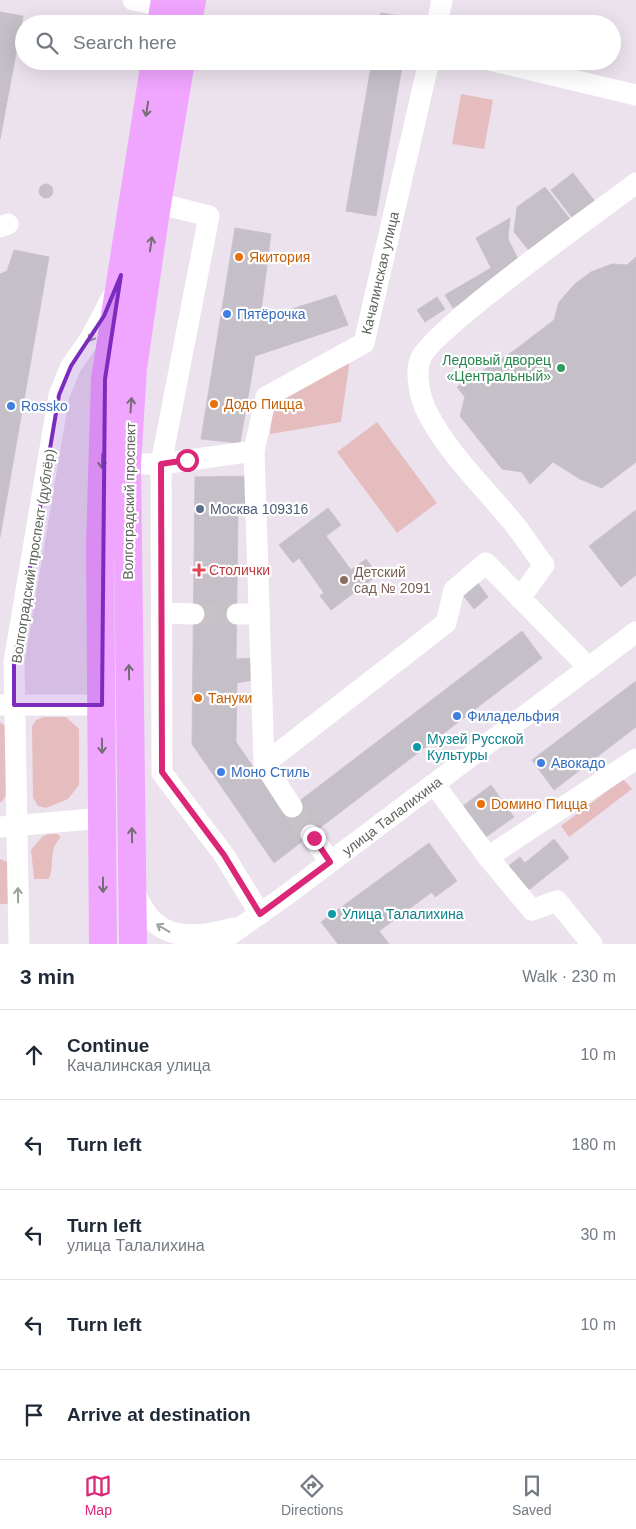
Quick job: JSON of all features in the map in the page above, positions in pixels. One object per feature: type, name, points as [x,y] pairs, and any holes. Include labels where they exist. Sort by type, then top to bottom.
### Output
[{"type":"main road","points":[[190,15],[192,0]]},
{"type":"main road","name":"Волгоградский проспект","points":[[103,944],[100,546],[105,379],[154,70]]},
{"type":"main road","name":"Волгоградский проспект","points":[[133,944],[127,464],[133,368],[157,203],[179,70]]},
{"type":"street","points":[[133,0],[163,10]]},
{"type":"street","points":[[439,15],[442,0]]},
{"type":"street","name":"Качалинская улица","points":[[264,764],[254,451],[266,397],[364,343],[427,70]]},
{"type":"street","points":[[531,70],[636,95]]},
{"type":"street","points":[[520,598],[544,565],[515,525],[460,462],[426,411],[419,385],[419,360],[427,348],[460,317],[636,183]]},
{"type":"street","points":[[132,884],[139,904],[148,917],[171,933],[188,937],[207,936],[248,926],[224,855],[162,772],[161,464],[209,216],[157,203]]},
{"type":"street","name":"Волгоградский проспект (дублёр)","points":[[19,944],[8,826],[7,705],[59,395],[70,366],[104,316],[121,275]]},
{"type":"street","points":[[127,464],[161,464],[254,451]]},
{"type":"street","points":[[292,807],[264,764],[446,623],[454,590],[486,563],[589,668]]},
{"type":"street","points":[[162,613],[194,614]]},
{"type":"street","points":[[237,614],[259,614]]},
{"type":"street","name":"улица Талалихина","points":[[217,944],[248,926],[636,632]]},
{"type":"street","points":[[7,705],[102,705]]},
{"type":"street","points":[[488,857],[636,759]]},
{"type":"street","points":[[434,784],[488,857],[532,910],[556,900],[592,944]]},
{"type":"street","points":[[8,826],[103,818]]},
{"type":"street","points":[[311,835],[330,862]]},
{"type":"highlighted area","points":[[121,275],[105,379],[102,705],[14,705],[14,662],[59,395],[71,366],[104,316]]},
{"type":"shaded area","points":[[461,94],[493,100],[484,149],[452,144]]},
{"type":"shaded area","points":[[350,359],[341,422],[270,434],[274,400]]},
{"type":"shaded area","points":[[377,422],[437,503],[397,533],[337,452]]},
{"type":"shaded area","points":[[44,717],[66,717],[79,729],[79,785],[68,799],[46,808],[38,806],[33,798],[32,727],[36,720]]},
{"type":"shaded area","points":[[0,722],[5,726],[8,779],[5,798],[0,803]]},
{"type":"shaded area","points":[[623,779],[632,789],[569,837],[561,826]]},
{"type":"shaded area","points":[[48,834],[57,834],[61,837],[54,847],[51,873],[49,879],[34,879],[31,850],[42,837]]},
{"type":"shaded area","points":[[0,859],[10,863],[13,904],[0,904]]},
{"type":"building","points":[[0,12],[17,15],[15,15],[15,59],[0,139]]},
{"type":"building","points":[[370,70],[401,70],[376,216],[346,211]]},
{"type":"building","points":[[573,173],[600,208],[578,225],[551,190]]},
{"type":"building","points":[[46,184],[51,186],[53,191],[51,196],[46,198],[41,196],[39,191],[41,186]]},
{"type":"building","points":[[545,187],[576,227],[536,259],[514,232],[517,207]]},
{"type":"building","points":[[510,218],[508,239],[522,267],[453,308],[445,295],[491,268],[476,238]]},
{"type":"building","points":[[235,228],[271,234],[260,319],[336,295],[348,325],[255,356],[240,443],[201,439]]},
{"type":"building","name":"Rossko","points":[[14,250],[49,257],[0,537],[0,274],[7,271]]},
{"type":"building","name":"Ледовый дворец «Центральный»","points":[[636,257],[636,462],[602,488],[580,479],[553,462],[530,484],[522,472],[502,469],[460,416],[465,397],[457,387],[515,350],[554,320],[559,302],[575,284],[591,272],[612,264],[627,265]]},
{"type":"building","points":[[437,297],[445,309],[425,322],[417,310]]},
{"type":"building","points":[[252,476],[250,508],[238,510],[236,659],[254,658],[253,680],[237,683],[236,742],[304,840],[274,863],[192,744],[195,477]]},
{"type":"building","points":[[328,508],[341,525],[326,536],[351,570],[366,559],[378,575],[331,610],[320,596],[324,593],[299,558],[293,563],[279,545]]},
{"type":"building","points":[[636,510],[636,575],[621,587],[589,546]]},
{"type":"building","points":[[478,583],[488,597],[474,609],[463,595]]},
{"type":"building","points":[[522,631],[542,658],[304,840],[285,812]]},
{"type":"building","points":[[636,681],[636,727],[554,790],[532,760]]},
{"type":"building","points":[[491,785],[514,817],[486,837],[463,806]]},
{"type":"building","points":[[554,839],[569,858],[526,892],[506,868],[520,857],[525,863]]},
{"type":"building","points":[[429,843],[457,881],[435,897],[432,892],[379,931],[389,944],[338,944],[321,922]]},
{"type":"tunnel","points":[[194,614],[237,614]]},
{"type":"tunnel","points":[[292,807],[311,835]]},
{"type":"place","name":"Якитория","points":[[239,257]]},
{"type":"place","name":"Пятёрочка","points":[[227,314]]},
{"type":"place","name":"Ледовый дворец «Центральный»","points":[[561,368]]},
{"type":"place","name":"Додо Пицца","points":[[214,404]]},
{"type":"place","name":"Rossko","points":[[11,406]]},
{"type":"place","name":"Москва 109316","points":[[200,509]]},
{"type":"place","name":"Столички","points":[[199,570]]},
{"type":"place","name":"Детский сад № 2091","points":[[344,580]]},
{"type":"place","name":"Тануки","points":[[198,698]]},
{"type":"place","name":"Филадельфия","points":[[457,716]]},
{"type":"place","name":"Музей Русской Культуры","points":[[417,747]]},
{"type":"place","name":"Авокадо","points":[[541,763]]},
{"type":"place","name":"Моно Стиль","points":[[221,772]]},
{"type":"place","name":"Dомино Пицца","points":[[481,804]]},
{"type":"place","name":"Улица Талалихина","points":[[332,914]]},
{"type":"route","points":[[187,460],[161,464],[162,772],[224,855],[260,914],[330,862],[314,838]]}]
